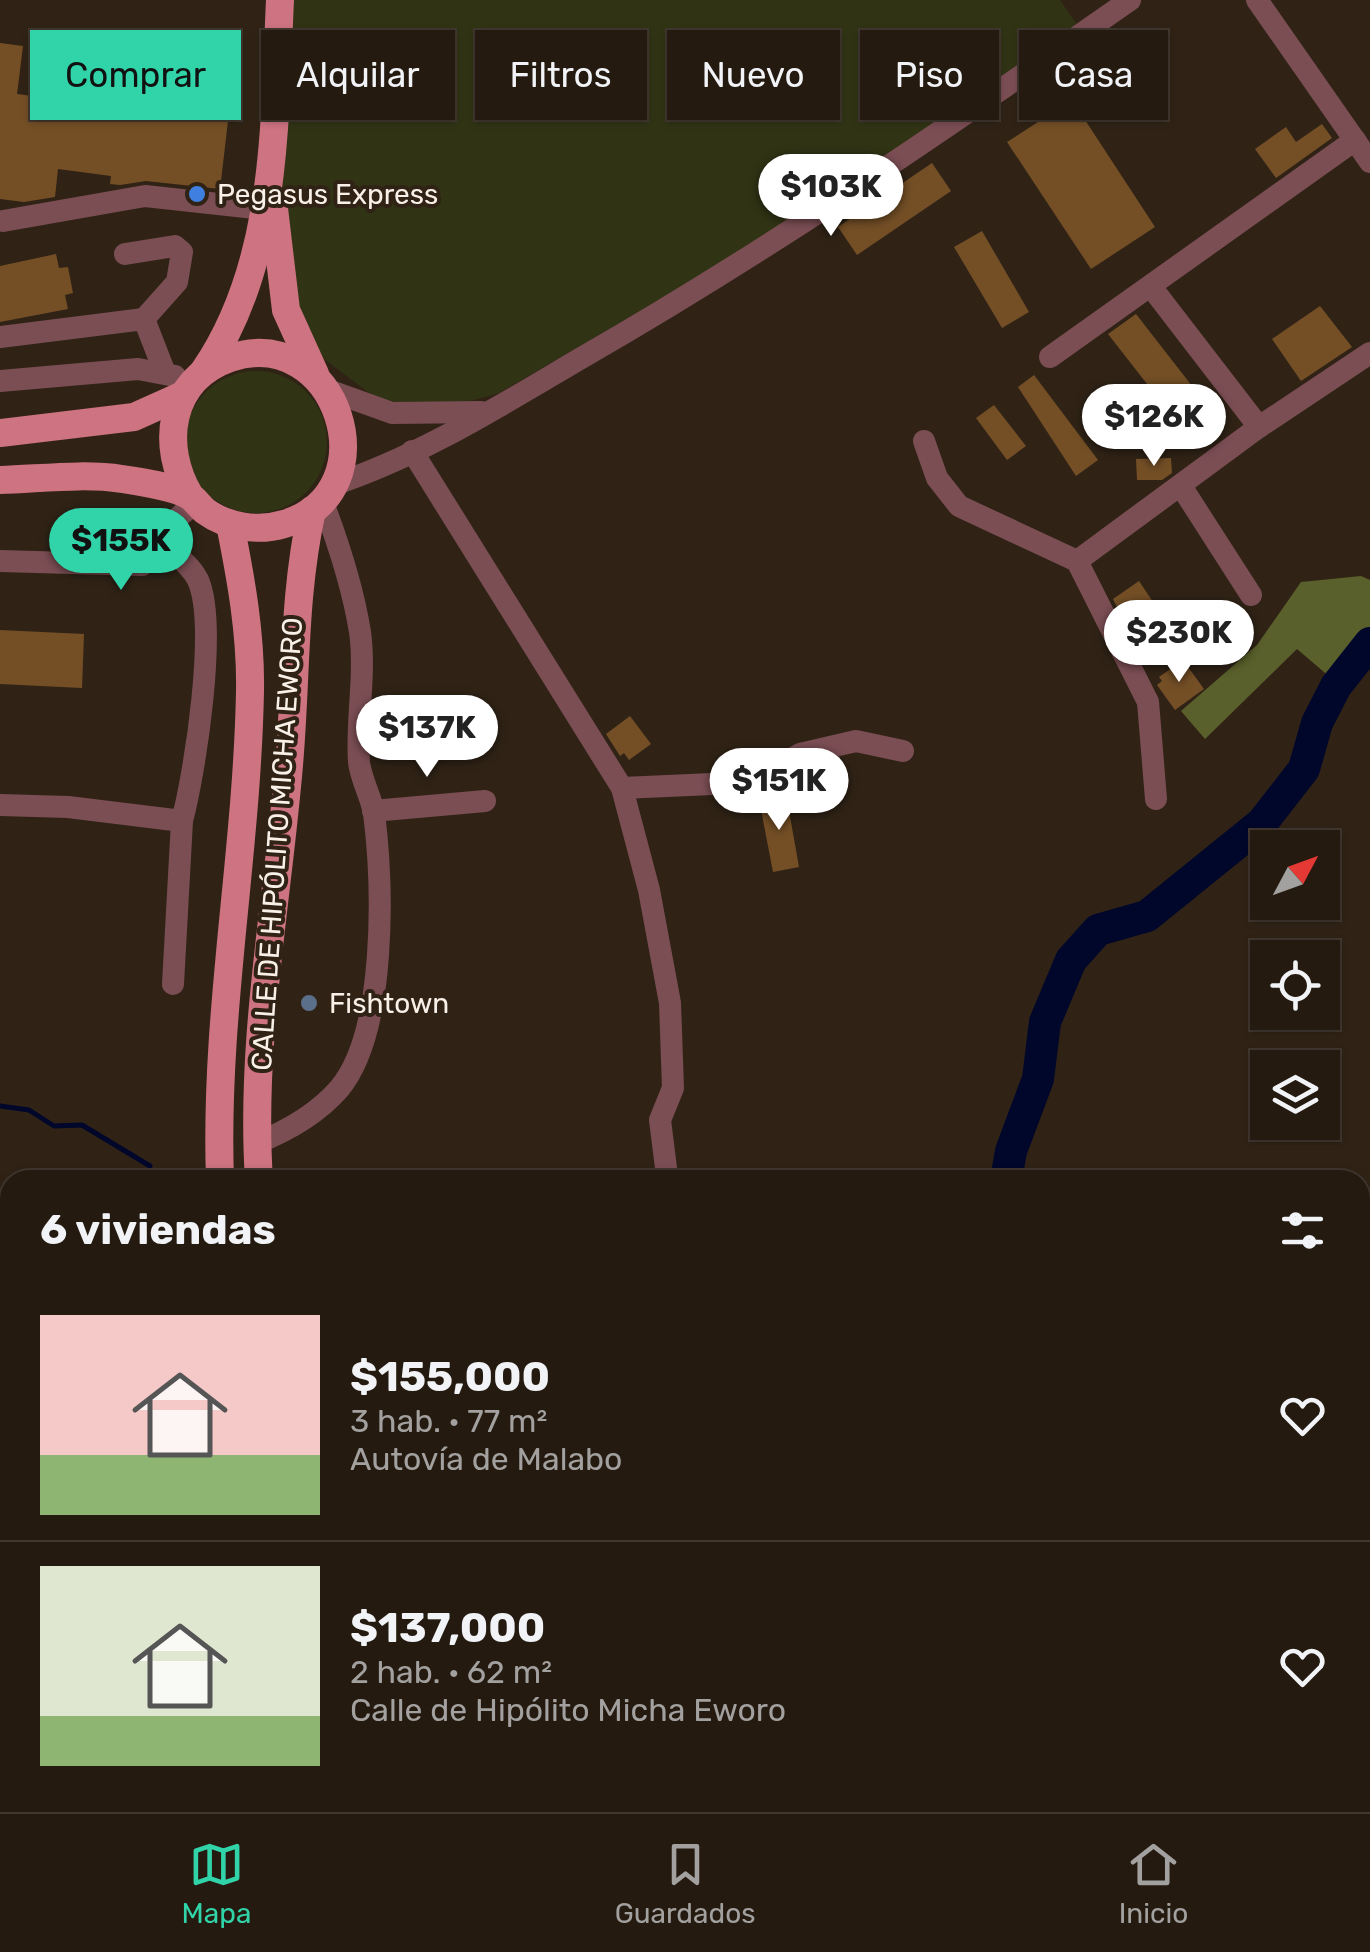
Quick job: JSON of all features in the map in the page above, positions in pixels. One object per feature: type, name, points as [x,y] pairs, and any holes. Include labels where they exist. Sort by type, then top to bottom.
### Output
[{"type":"main road","points":[[193,499],[176,472],[170,446],[173,419],[244,290],[267,196],[280,0]]},
{"type":"main road","points":[[0,480],[118,478],[193,499],[230,524],[258,528],[287,524],[322,498],[342,462],[340,412],[286,310],[267,196]]},
{"type":"main road","points":[[0,433],[134,416],[230,358],[261,354],[291,361],[322,384]]},
{"type":"main road","name":"CALLE DE HIPÓLITO MICHA EWORO","points":[[258,1170],[264,990],[288,771],[295,596],[322,498]]},
{"type":"main road","name":"CALLE DE HIPÓLITO MICHA EWORO","points":[[220,1170],[219,1059],[250,689],[248,626],[230,524]]},
{"type":"street","points":[[257,1143],[296,1125],[338,1090],[355,1066],[366,1035],[378,925],[374,810],[358,754],[360,633],[337,539],[322,498],[490,411],[821,214],[1104,8],[1130,0]]},
{"type":"street","points":[[1257,0],[1370,162]]},
{"type":"street","points":[[1050,358],[1355,140]]},
{"type":"street","points":[[3,222],[145,196],[267,196]]},
{"type":"street","points":[[0,337],[144,319],[178,282],[182,252],[175,246],[125,254]]},
{"type":"street","points":[[1152,288],[1259,426]]},
{"type":"street","points":[[144,319],[165,373]]},
{"type":"street","points":[[1076,561],[1259,426],[1370,352]]},
{"type":"street","points":[[0,380],[85,370],[165,373],[193,383]]},
{"type":"street","points":[[322,384],[392,413],[490,411]]},
{"type":"street","points":[[924,441],[937,478],[959,506],[1076,561],[1148,702],[1156,799]]},
{"type":"street","points":[[412,452],[517,613],[622,788],[650,890],[670,1003],[673,1088],[660,1120],[666,1168]]},
{"type":"street","points":[[1181,486],[1251,595]]},
{"type":"street","points":[[0,561],[142,565],[193,499]]},
{"type":"street","points":[[160,541],[196,578],[202,610],[199,739],[182,821],[173,984]]},
{"type":"street","points":[[622,788],[735,783],[755,778],[784,760],[848,742],[870,742],[903,751]]},
{"type":"street","points":[[374,810],[485,801]]},
{"type":"street","points":[[0,805],[68,807],[182,821]]},
{"type":"green space","points":[[288,0],[1060,0],[1078,26],[1072,30],[1019,30],[1019,66],[999,80],[999,30],[860,30],[860,120],[939,120],[764,239],[499,393],[463,403],[402,404],[373,396],[323,358],[302,332],[277,226],[282,120],[455,120],[455,30],[287,30]]},
{"type":"green space","points":[[256,371],[283,376],[306,392],[322,415],[327,442],[322,469],[306,492],[283,508],[256,513],[229,508],[206,492],[190,469],[185,442],[190,415],[206,392],[229,376]]},
{"type":"green space","points":[[1361,576],[1370,580],[1370,651],[1338,684],[1297,649],[1205,739],[1181,711],[1257,645],[1301,582]]},
{"type":"building","points":[[0,43],[23,46],[17,94],[30,96],[30,120],[228,121],[220,189],[146,181],[110,184],[111,176],[58,169],[55,197],[24,202],[0,199]]},
{"type":"building","points":[[1041,120],[1085,120],[1155,227],[1091,269],[1007,142]]},
{"type":"building","points":[[1322,124],[1332,138],[1276,178],[1255,149],[1286,127],[1296,142]]},
{"type":"building","points":[[932,163],[951,191],[857,255],[838,227]]},
{"type":"building","points":[[982,231],[1029,312],[1002,328],[954,247]]},
{"type":"building","points":[[56,254],[59,268],[68,267],[73,293],[65,295],[68,309],[0,322],[0,266]]},
{"type":"building","points":[[1320,306],[1352,347],[1301,381],[1272,339]]},
{"type":"building","points":[[1136,314],[1192,386],[1165,407],[1108,334]]},
{"type":"building","points":[[1034,375],[1098,460],[1076,476],[1018,387]]},
{"type":"building","points":[[994,405],[1026,446],[1007,460],[976,418]]},
{"type":"building","points":[[1171,458],[1172,473],[1162,480],[1137,480],[1136,459]]},
{"type":"building","points":[[1139,581],[1173,632],[1140,653],[1113,599]]},
{"type":"building","points":[[0,630],[84,634],[82,688],[0,684]]},
{"type":"building","points":[[1183,660],[1204,689],[1175,710],[1157,685],[1162,681],[1159,677]]},
{"type":"building","points":[[630,716],[651,744],[629,760],[624,753],[620,756],[606,734]]},
{"type":"building","points":[[786,794],[799,867],[773,872],[759,799]]},
{"type":"waterway","points":[[1008,1170],[1038,1079],[1045,1022],[1071,960],[1098,930],[1147,916],[1262,823],[1304,769],[1317,723],[1336,686],[1370,643]]},
{"type":"waterway","points":[[0,1106],[29,1110],[54,1126],[82,1125],[150,1166]]},
{"type":"place","name":"Pegasus Express","points":[[197,194]]},
{"type":"place","name":"Fishtown","points":[[309,1003]]}]
